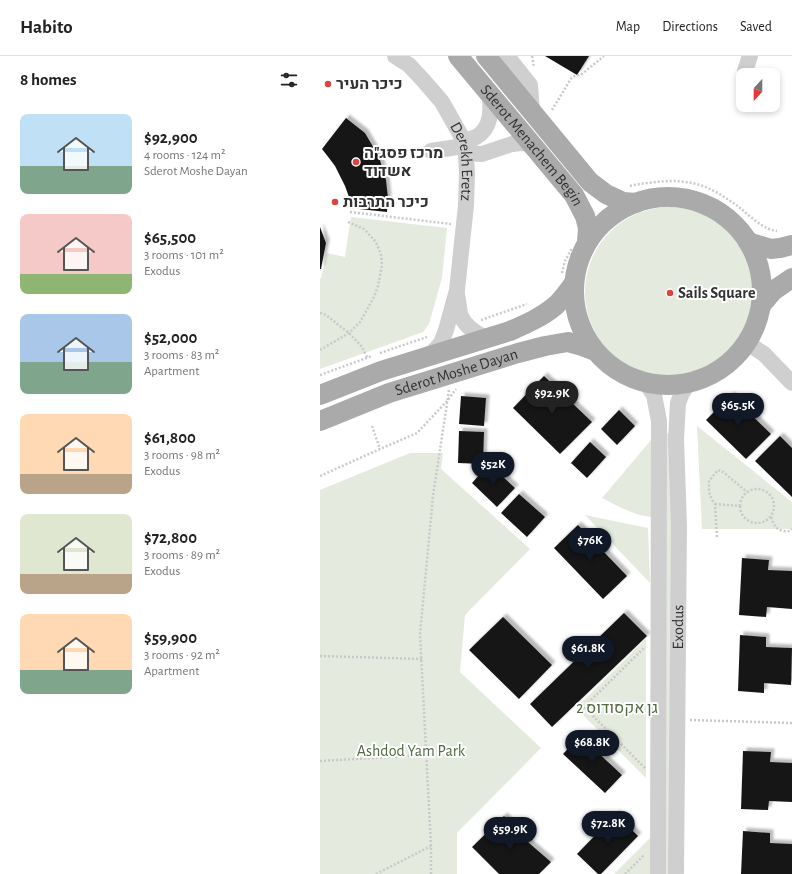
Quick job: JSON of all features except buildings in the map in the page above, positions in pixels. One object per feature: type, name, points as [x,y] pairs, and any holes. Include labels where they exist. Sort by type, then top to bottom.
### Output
[{"type":"main road","name":"Sderot Menachem Begin","points":[[458,56],[574,195],[585,216],[588,228],[580,243]]},
{"type":"main road","name":"Sderot Menachem Begin","points":[[486,56],[590,182],[606,194],[623,202],[632,195]]},
{"type":"main road","points":[[632,195],[654,198],[672,197],[690,200],[707,206],[723,215],[737,227],[748,242],[756,256],[762,287],[762,304],[758,322],[747,343],[738,355],[724,368],[708,377],[689,383],[668,386],[646,383],[627,376],[610,365],[595,351],[582,331],[567,281],[578,262],[580,243],[617,212],[632,195]]},
{"type":"main road","points":[[748,242],[770,249],[780,248],[787,238]]},
{"type":"main road","points":[[762,304],[773,291],[792,278]]},
{"type":"main road","name":"Sderot Moshe Dayan","points":[[320,395],[381,371],[510,331],[527,324],[541,317],[556,305],[567,281]]},
{"type":"main road","name":"Sderot Moshe Dayan","points":[[320,421],[389,393],[455,380],[518,353],[568,342],[595,351]]},
{"type":"street","name":"Derekh Eretz","points":[[395,56],[409,65],[424,80],[442,102],[465,147],[467,174],[466,205],[457,290],[441,343],[433,352],[423,358]]},
{"type":"street","points":[[507,56],[530,85],[537,118]]},
{"type":"street","points":[[746,68],[750,56]]},
{"type":"street","points":[[465,147],[485,130],[491,108],[490,94]]},
{"type":"street","points":[[431,151],[465,147],[482,154],[512,144],[532,144]]},
{"type":"street","name":"Derekh Eretz","points":[[457,290],[460,314],[467,325]]},
{"type":"street","points":[[467,325],[476,333],[486,338]]},
{"type":"street","points":[[747,343],[764,354],[792,383]]},
{"type":"street","name":"Exodus","points":[[646,383],[654,395],[659,421],[658,874]]},
{"type":"street","name":"Exodus","points":[[676,874],[679,525],[676,439],[678,403],[682,393],[689,383]]},
{"type":"path","points":[[537,118],[572,77],[582,74],[604,56]]},
{"type":"path","points":[[632,195],[634,184],[682,182],[704,186],[737,206],[762,225],[787,238]]},
{"type":"path","points":[[350,212],[464,225]]},
{"type":"path","points":[[320,350],[349,333],[360,322],[374,297],[378,286],[382,265],[381,255],[376,242],[364,229],[348,222]]},
{"type":"path","points":[[567,281],[565,261],[580,243]]},
{"type":"path","points":[[467,325],[531,303]]},
{"type":"path","points":[[320,313],[326,315],[349,333],[362,347],[367,357]]},
{"type":"path","points":[[431,874],[427,755],[420,634],[433,496],[447,401],[455,380]]},
{"type":"path","points":[[320,476],[417,433],[447,401],[455,380]]},
{"type":"path","points":[[372,426],[380,449]]},
{"type":"path","points":[[717,537],[715,504],[709,492],[709,481],[718,470],[723,472],[747,492]]},
{"type":"path","points":[[756,489],[770,494],[775,508],[771,517],[762,523],[757,523],[747,520],[743,516],[740,506],[741,501],[747,492],[756,489]]},
{"type":"path","points":[[715,504],[740,506]]},
{"type":"path","points":[[771,517],[774,526],[780,530],[790,531],[792,529]]},
{"type":"path","points":[[658,634],[584,707],[658,781]]},
{"type":"path","points":[[320,656],[422,659]]},
{"type":"path","points":[[678,720],[792,723]]},
{"type":"path","points":[[320,761],[427,755]]},
{"type":"path","points":[[625,874],[658,840]]},
{"type":"path","points":[[376,874],[431,846]]},
{"type":"green space","name":"Sails Square","points":[[670,207],[695,211],[710,217],[724,226],[736,238],[745,252],[751,267],[755,292],[751,317],[745,332],[736,346],[724,358],[710,367],[695,373],[670,377],[645,373],[630,367],[616,358],[604,346],[595,332],[589,317],[585,292],[589,267],[595,252],[604,238],[616,226],[630,217],[645,211]]},
{"type":"green space","points":[[351,217],[447,228],[442,278],[429,324],[423,332],[320,369],[320,279],[327,253],[345,257]]},
{"type":"green space","points":[[697,426],[792,502],[792,529],[702,529]]},
{"type":"green space","points":[[670,433],[676,874],[661,874],[665,434]]},
{"type":"green space","points":[[652,439],[651,517],[632,512],[602,498]]},
{"type":"green space","name":"Ashdod Yam Park","points":[[410,453],[443,453],[441,469],[530,549],[465,615],[460,672],[541,748],[457,833],[457,874],[320,874],[320,490]]},
{"type":"green space","points":[[585,515],[648,528],[650,583]]},
{"type":"green space","name":"גן אקסודוס 2","points":[[646,639],[646,778],[576,708]]},
{"type":"green space","points":[[652,836],[652,874],[614,874]]},
{"type":"place","name":"כיכר העיר","points":[[328,84]]},
{"type":"place","name":"מרכז פסג\"ה אשדוד","points":[[356,162]]},
{"type":"place","name":"כיכר התרבות","points":[[335,202]]},
{"type":"place","name":"Sails Square","points":[[670,293]]}]
